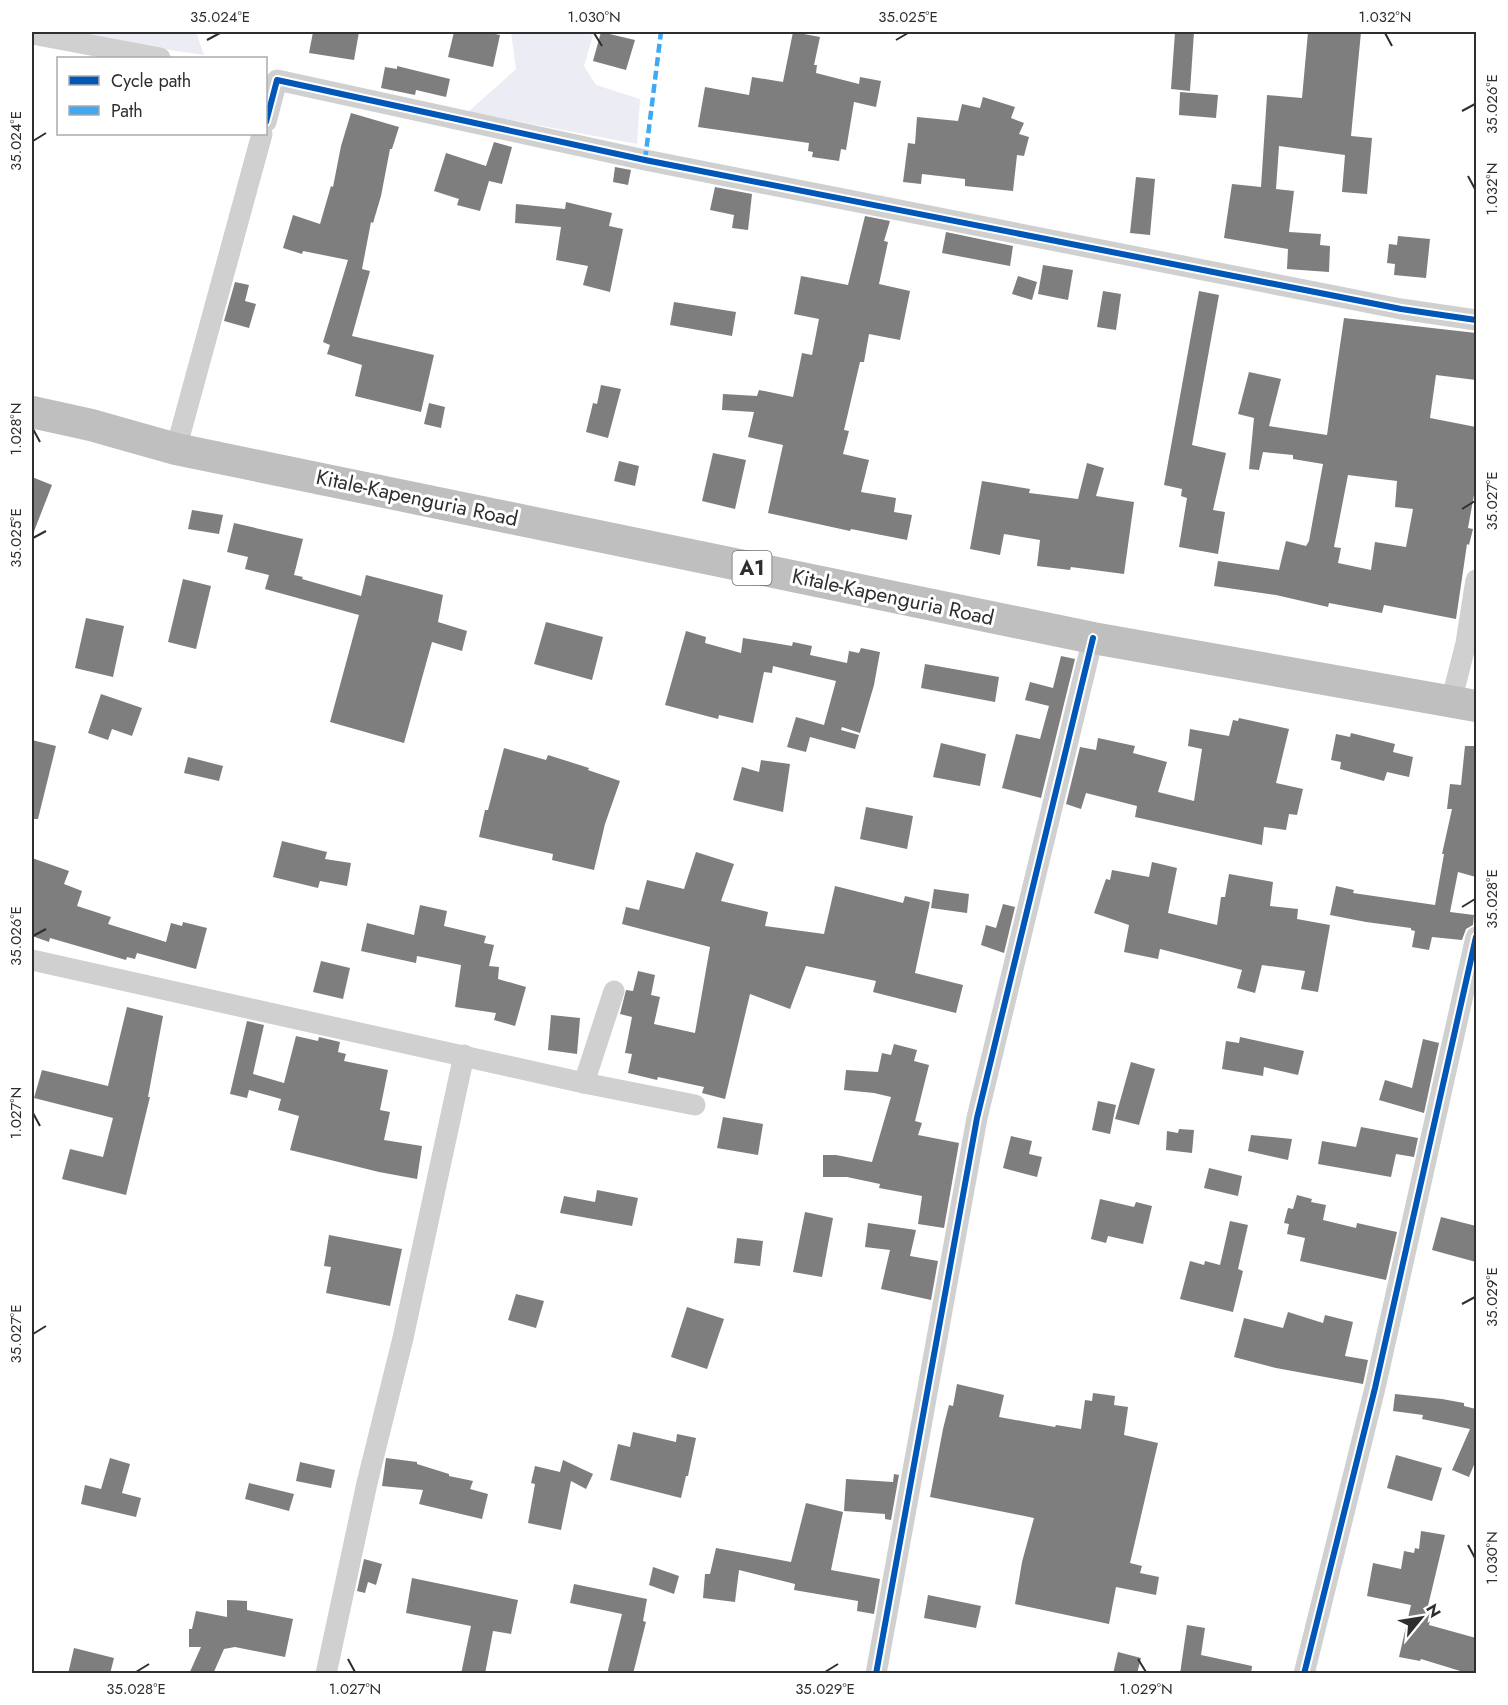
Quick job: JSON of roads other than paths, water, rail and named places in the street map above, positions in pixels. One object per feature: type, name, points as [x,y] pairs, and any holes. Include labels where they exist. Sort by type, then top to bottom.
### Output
[{"type":"highway","name":"Kitale-Kapenguria Road","points":[[32,412],[91,424],[176,449],[1093,638],[1464,704]]},
{"type":"street","points":[[32,34],[155,57]]},
{"type":"street","points":[[267,113],[271,79],[645,160],[1401,309],[1476,320]]},
{"type":"street","points":[[176,449],[262,135]]},
{"type":"street","points":[[1464,704],[1466,643],[1476,580]]},
{"type":"street","points":[[876,1674],[976,1118],[1093,638]]},
{"type":"street","points":[[1304,1674],[1375,1388],[1476,938]]},
{"type":"street","points":[[32,960],[694,1106]]},
{"type":"street","points":[[584,1083],[614,991]]},
{"type":"street","points":[[326,1674],[367,1483],[403,1338],[464,1056]]}]
